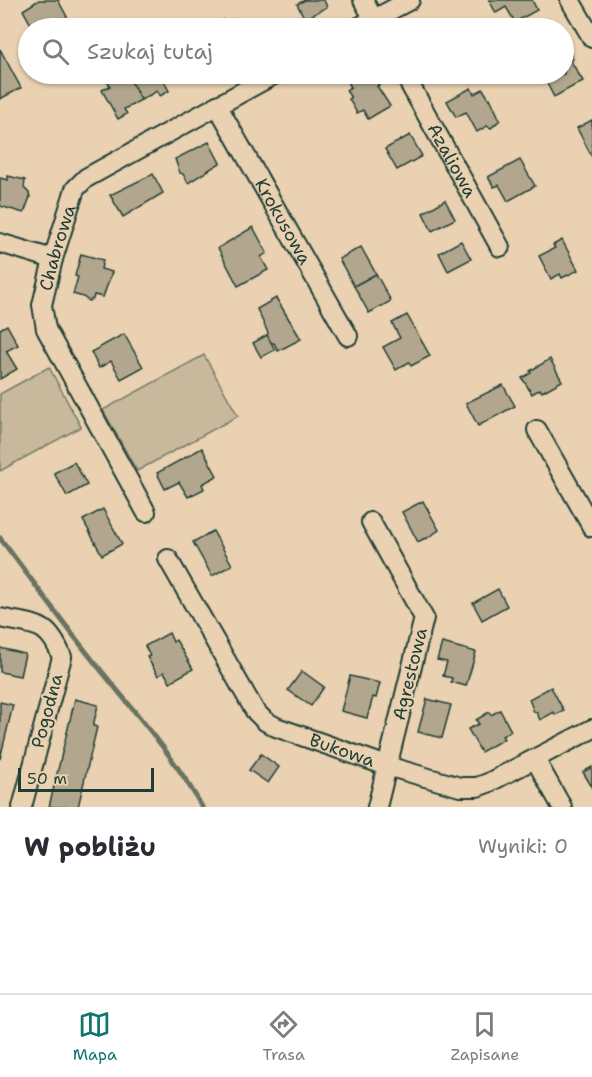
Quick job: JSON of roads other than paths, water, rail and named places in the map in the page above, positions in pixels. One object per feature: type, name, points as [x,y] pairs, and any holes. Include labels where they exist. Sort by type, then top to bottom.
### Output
[{"type":"street","points":[[363,0],[373,18]]},
{"type":"street","points":[[384,18],[410,0]]},
{"type":"street","points":[[570,0],[592,38]]},
{"type":"street","name":"Chabrowa","points":[[146,512],[46,329],[42,305],[53,259],[75,189],[86,178],[256,84]]},
{"type":"street","name":"Azaliowa","points":[[410,84],[500,247]]},
{"type":"street","name":"Krokusowa","points":[[217,105],[348,336]]},
{"type":"street","points":[[0,243],[53,259]]},
{"type":"street","points":[[537,430],[592,527]]},
{"type":"street","name":"Agrestowa","points":[[371,522],[424,618],[377,807]]},
{"type":"street","name":"Bukowa","points":[[168,560],[255,711],[265,721],[276,727],[387,766],[460,787],[477,787],[488,783],[592,729]]},
{"type":"street","name":"Pogodna","points":[[0,618],[44,628],[55,639],[62,657],[22,807]]},
{"type":"street","points":[[535,759],[562,807]]},
{"type":"waterway","points":[[0,538],[83,648],[165,750],[202,807]]}]
